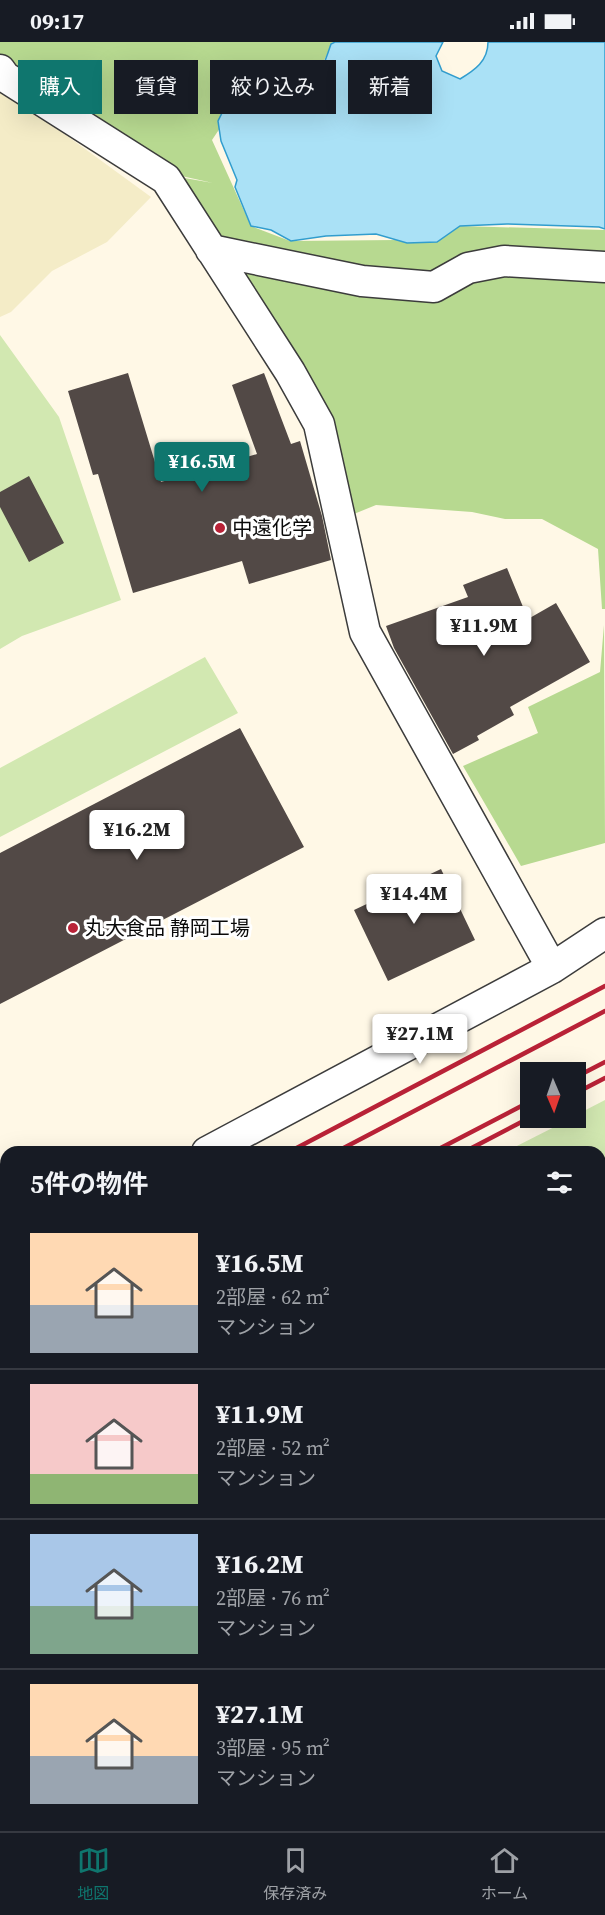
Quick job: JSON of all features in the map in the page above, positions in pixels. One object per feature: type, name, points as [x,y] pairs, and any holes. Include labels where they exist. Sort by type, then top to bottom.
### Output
[{"type":"street","points":[[0,70],[5,77],[166,179],[290,372],[319,424],[365,632],[552,968]]},
{"type":"street","points":[[211,250],[362,281],[434,287],[468,268],[504,261],[605,267]]},
{"type":"street","points":[[218,1146],[552,968],[605,933]]},
{"type":"shaded area","points":[[0,87],[18,100],[18,114],[37,114],[151,197],[107,242],[52,271],[11,312],[0,317]]},
{"type":"green space","points":[[0,42],[333,42],[324,60],[210,60],[210,114],[229,114],[212,140],[251,226],[290,241],[397,240],[428,243],[460,226],[605,230],[605,609],[602,609],[598,549],[542,519],[505,519],[472,512],[376,505],[349,516],[322,420],[173,176],[213,183],[150,169],[67,114],[102,114],[102,60],[18,60],[18,82],[0,70]]},
{"type":"green space","points":[[0,335],[59,417],[121,600],[22,636],[0,649]]},
{"type":"green space","points":[[604,625],[605,843],[521,866],[463,766],[538,733],[528,707],[600,672]]},
{"type":"green space","points":[[205,657],[238,713],[0,837],[0,768]]},
{"type":"green space","points":[[605,1100],[605,1146],[517,1146],[552,1128],[586,1128],[586,1110]]},
{"type":"water","points":[[335,42],[443,42],[436,56],[442,71],[460,79],[483,60],[488,42],[605,42],[605,229],[507,224],[460,226],[437,242],[407,243],[376,234],[326,236],[291,241],[271,230],[251,226],[235,187],[237,180],[221,141],[218,121],[222,114],[336,114],[336,60],[325,60],[331,44]]},
{"type":"building","name":"中遠化学","points":[[128,373],[161,482],[257,454],[232,385],[264,373],[291,444],[300,441],[322,516],[331,560],[249,584],[242,561],[133,593],[98,474],[93,475],[68,391]]},
{"type":"building","points":[[29,476],[64,543],[29,562],[0,507],[0,492]]},
{"type":"building","points":[[507,568],[528,619],[556,603],[590,662],[510,707],[514,715],[477,736],[479,740],[453,754],[394,648],[386,626],[468,597],[463,585]]},
{"type":"building","name":"丸大食品 静岡工場","points":[[240,728],[304,847],[0,1004],[0,853]]},
{"type":"building","points":[[441,869],[475,940],[388,981],[354,910]]},
{"type":"railway","points":[[300,1146],[605,986]]},
{"type":"railway","points":[[347,1146],[605,1011]]},
{"type":"railway","points":[[586,1072],[605,1062]]},
{"type":"railway","points":[[586,1088],[605,1078]]},
{"type":"railway","points":[[445,1146],[520,1107]]},
{"type":"railway","points":[[475,1146],[520,1123]]},
{"type":"place","name":"中遠化学","points":[[220,528]]},
{"type":"place","name":"丸大食品 静岡工場","points":[[73,928]]}]
